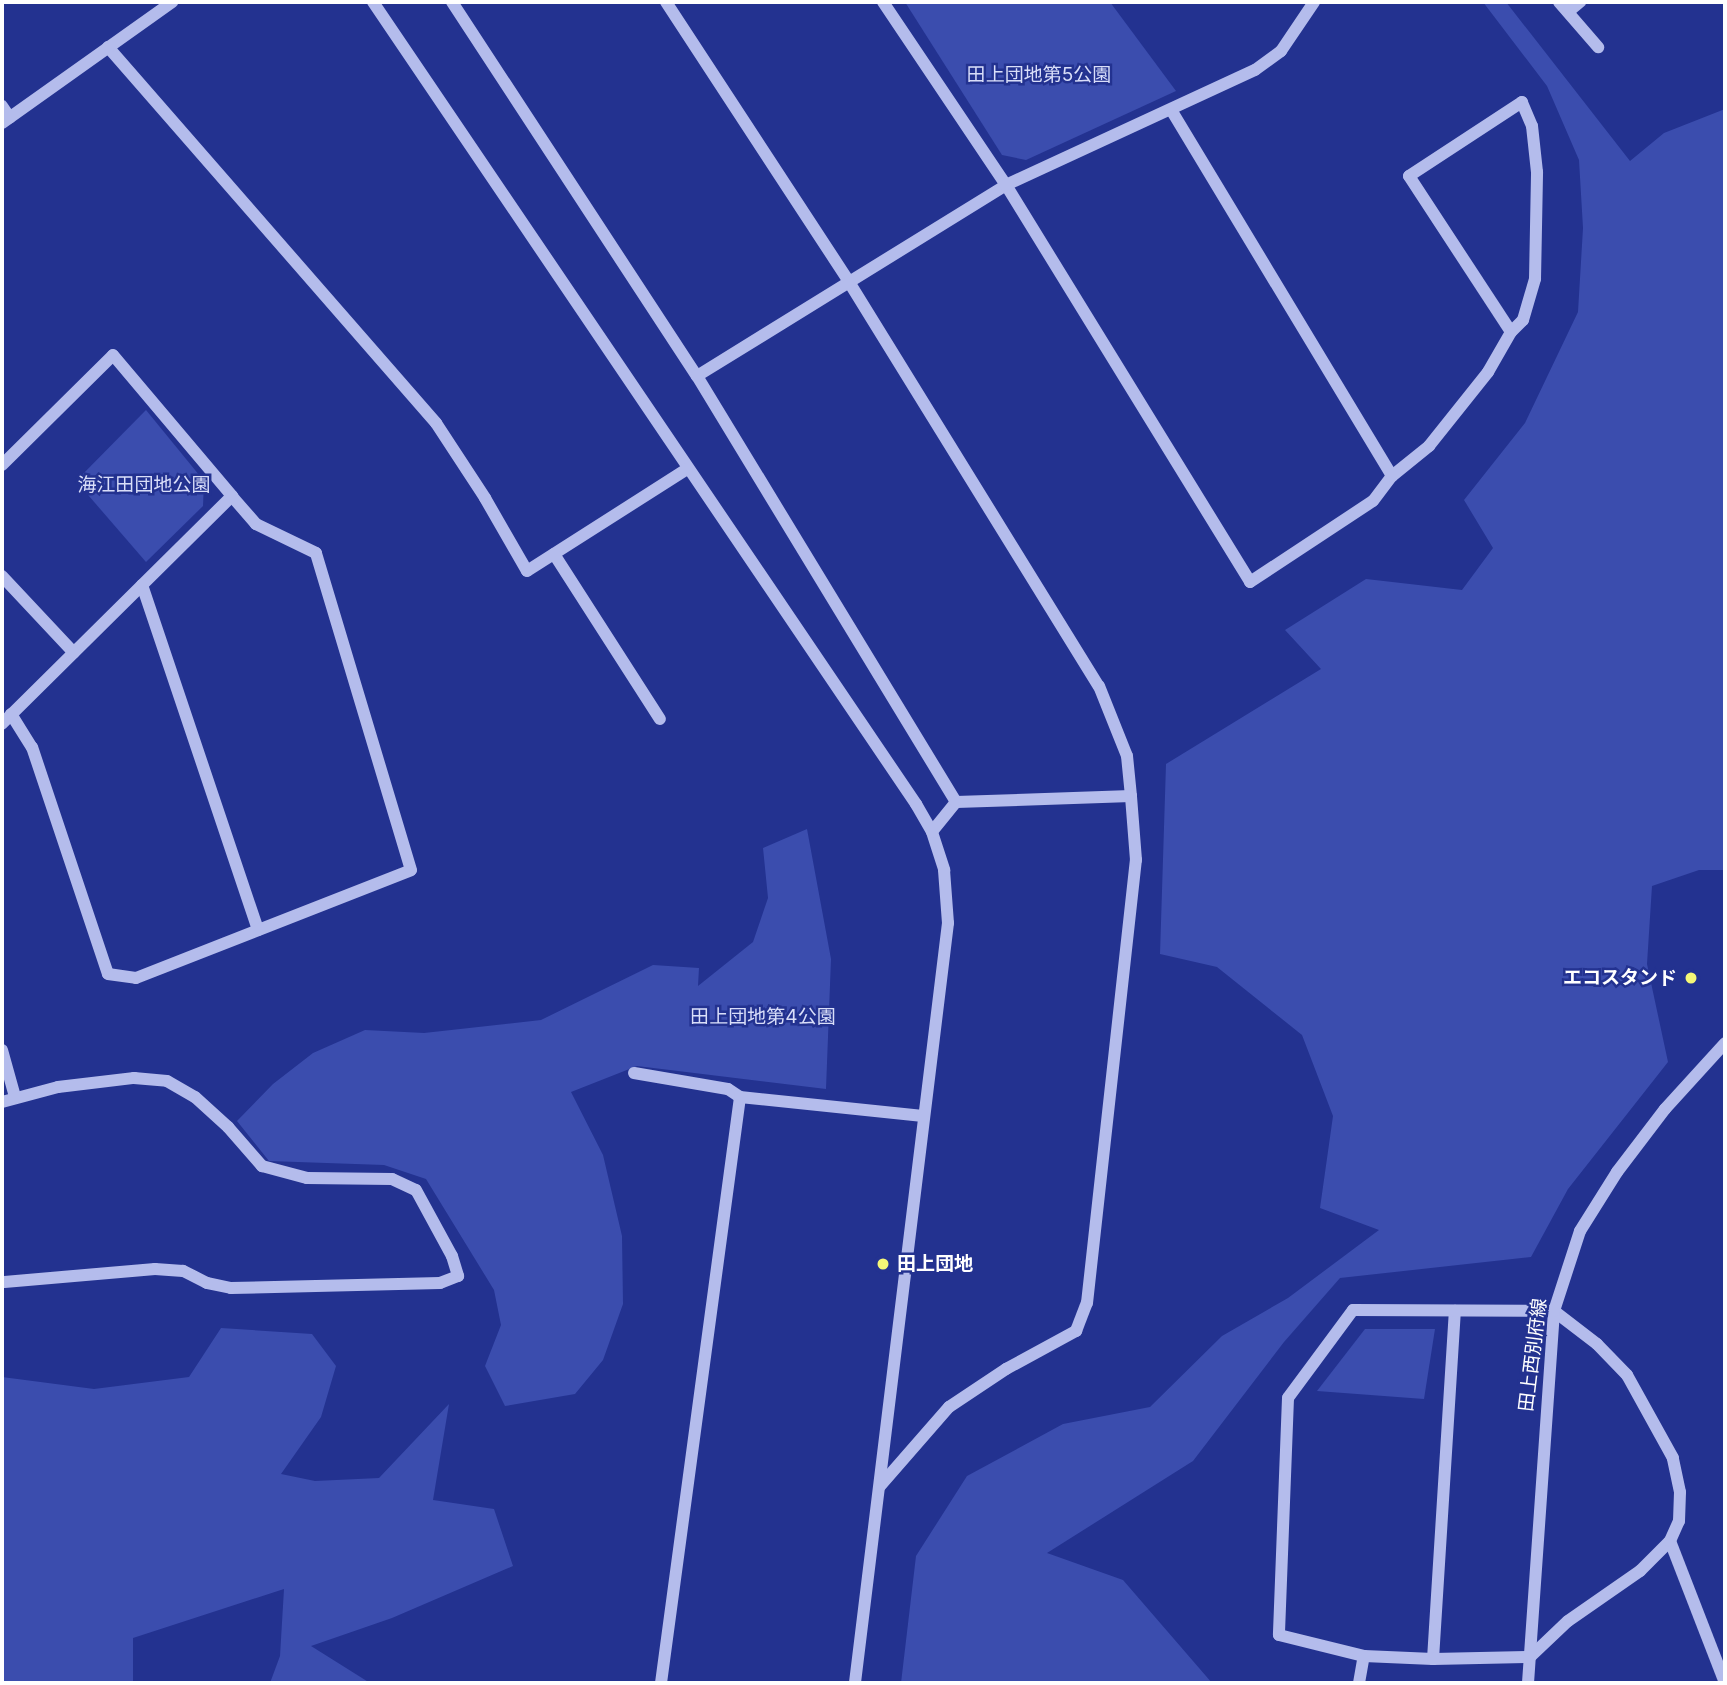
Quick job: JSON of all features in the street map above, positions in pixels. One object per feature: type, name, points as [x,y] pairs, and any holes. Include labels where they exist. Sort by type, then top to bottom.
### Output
[{"type":"street","points":[[2,106],[6,120],[108,47],[156,6],[172,2]]},
{"type":"street","points":[[373,2],[911,796],[932,832],[944,870],[948,923],[855,1683]]},
{"type":"street","points":[[452,2],[696,376],[957,802]]},
{"type":"street","points":[[666,2],[849,282],[1099,686],[1127,756],[1136,860],[1087,1303],[1076,1331],[1006,1369],[949,1408],[880,1486]]},
{"type":"street","points":[[883,2],[1006,185],[1250,582],[1373,501],[1392,476],[1429,446],[1489,372],[1511,332],[1523,320],[1535,279],[1537,172],[1532,126],[1522,102],[1409,176],[1511,332]]},
{"type":"street","points":[[696,376],[1006,185],[1255,71],[1281,51],[1314,2]]},
{"type":"street","points":[[1559,2],[1598,47]]},
{"type":"street","points":[[1568,12],[1580,2]]},
{"type":"street","points":[[108,47],[436,423],[485,498],[527,571],[687,469]]},
{"type":"street","points":[[1171,109],[1392,476]]},
{"type":"street","points":[[2,465],[113,355],[256,524],[316,553],[411,870],[136,978],[108,974],[32,747],[7,719],[232,496]]},
{"type":"street","points":[[554,554],[660,719]]},
{"type":"street","points":[[2,576],[74,653]]},
{"type":"street","points":[[142,585],[258,930]]},
{"type":"street","points":[[932,832],[957,802],[1131,796]]},
{"type":"street","name":"田上西別府線","points":[[1528,1683],[1554,1311],[1580,1231],[1617,1172],[1665,1109],[1725,1043]]},
{"type":"street","points":[[2,1050],[15,1097]]},
{"type":"street","points":[[635,1073],[728,1089],[740,1097],[923,1116]]},
{"type":"street","points":[[2,1102],[58,1087],[134,1078],[167,1081],[195,1097],[228,1127],[262,1167],[307,1178],[392,1179],[416,1190],[452,1256],[458,1276],[440,1283],[231,1288],[207,1283],[183,1270],[155,1269],[2,1282]]},
{"type":"street","points":[[661,1683],[740,1097]]},
{"type":"street","points":[[1353,1310],[1455,1311],[1554,1311],[1597,1344],[1627,1375],[1673,1458],[1680,1492],[1679,1521],[1670,1541],[1640,1571],[1569,1621],[1530,1657],[1433,1660],[1364,1656],[1279,1635],[1288,1398],[1353,1310]]},
{"type":"street","points":[[1433,1660],[1455,1311]]},
{"type":"street","points":[[1670,1541],[1725,1683]]},
{"type":"street","points":[[1359,1683],[1364,1656]]},
{"type":"green space","name":"田上団地第5公園","points":[[905,2],[1110,2],[1176,91],[1026,160],[1002,155]]},
{"type":"green space","points":[[1483,2],[1506,2],[1630,161],[1664,133],[1725,109],[1725,870],[1699,870],[1652,886],[1647,964],[1668,1062],[1568,1189],[1531,1257],[1340,1278],[1284,1342],[1193,1461],[1047,1553],[1123,1580],[1212,1683],[901,1683],[916,1556],[967,1476],[1063,1424],[1150,1407],[1222,1336],[1288,1298],[1379,1230],[1320,1208],[1333,1116],[1302,1035],[1217,967],[1160,954],[1166,764],[1321,669],[1285,630],[1366,579],[1462,590],[1493,548],[1464,500],[1525,423],[1578,312],[1583,228],[1579,160],[1547,86]]},
{"type":"green space","name":"海江田団地公園","points":[[146,410],[204,481],[203,506],[146,562],[76,481]]},
{"type":"green space","name":"田上団地第4公園","points":[[807,829],[831,959],[826,1089],[637,1066],[571,1092],[603,1155],[622,1236],[623,1304],[603,1360],[575,1394],[505,1406],[485,1366],[501,1325],[494,1290],[426,1179],[384,1165],[269,1161],[237,1121],[273,1084],[313,1053],[365,1030],[424,1033],[541,1020],[653,965],[699,968],[698,986],[753,942],[768,898],[763,848]]},
{"type":"green space","points":[[221,1328],[312,1334],[336,1366],[321,1417],[281,1474],[315,1481],[379,1478],[449,1404],[433,1500],[494,1509],[513,1566],[392,1618],[311,1646],[370,1683],[270,1683],[280,1656],[284,1589],[133,1638],[133,1683],[2,1683],[2,1377],[94,1389],[189,1377]]},
{"type":"green space","points":[[1365,1329],[1435,1329],[1424,1399],[1317,1391]]},
{"type":"place","name":"エコスタンド","points":[[1691,978]]},
{"type":"place","name":"田上団地","points":[[883,1264]]}]
